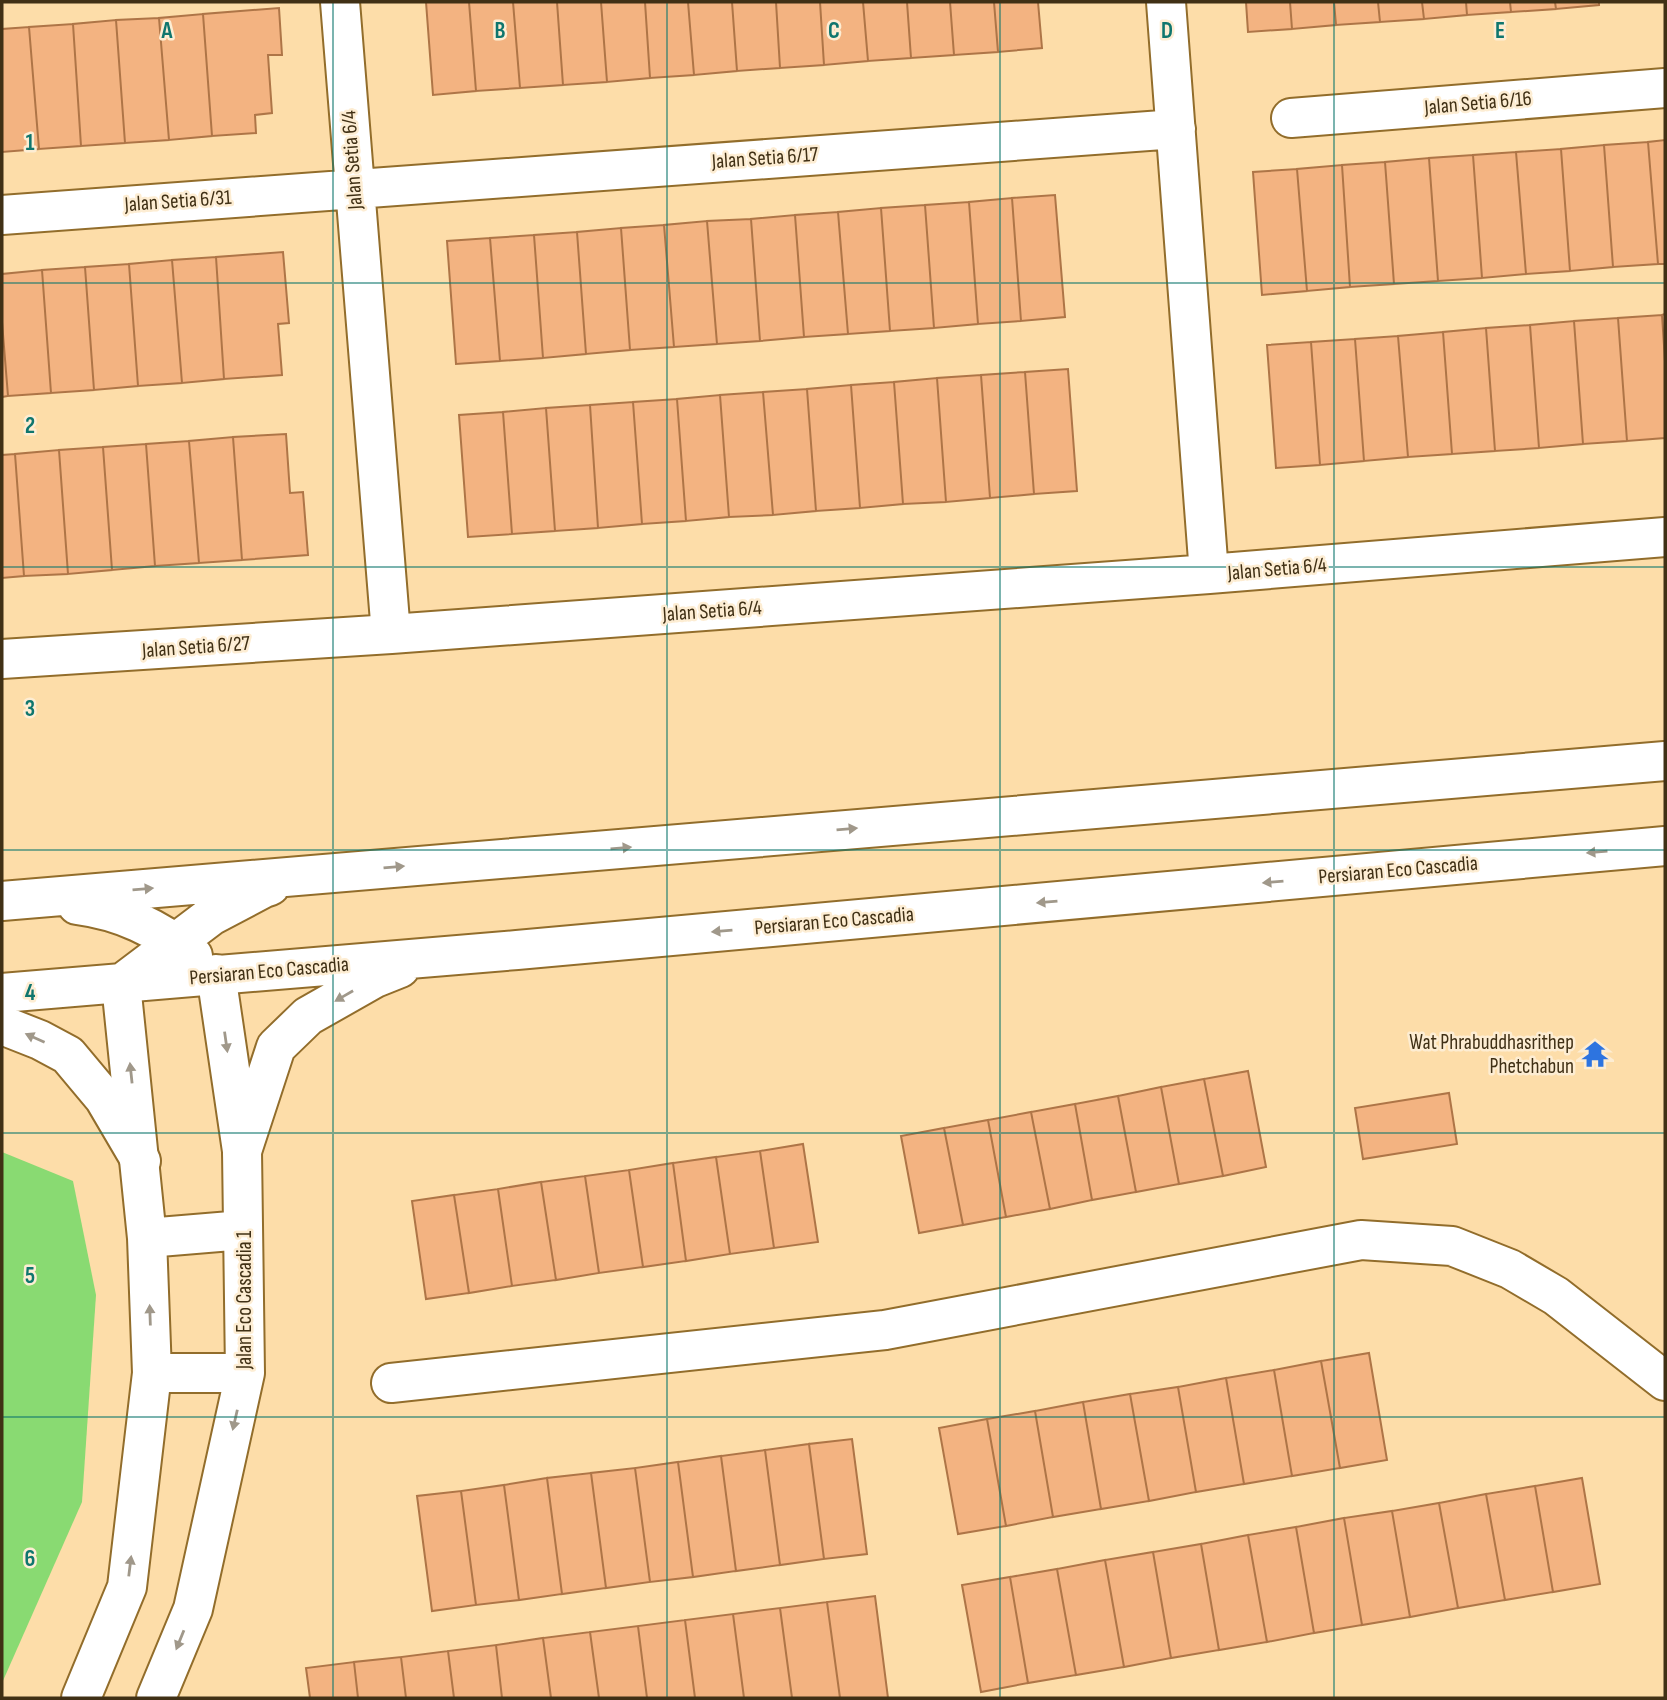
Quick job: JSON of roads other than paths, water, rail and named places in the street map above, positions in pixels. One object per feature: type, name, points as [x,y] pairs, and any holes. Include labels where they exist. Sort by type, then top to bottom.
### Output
[{"type":"street","name":"Jalan Setia 6/4","points":[[340,2],[391,634],[1209,574],[1665,537]]},
{"type":"street","points":[[1166,2],[1209,574]]},
{"type":"street","name":"Jalan Setia 6/16","points":[[1291,118],[1665,88]]},
{"type":"street","name":"Jalan Setia 6/17","points":[[354,188],[1176,129]]},
{"type":"street","name":"Jalan Setia 6/31","points":[[2,215],[354,188]]},
{"type":"street","name":"Jalan Setia 6/27","points":[[2,659],[391,634]]},
{"type":"street","points":[[14,900],[1665,761]]},
{"type":"street","name":"Persiaran Eco Cascadia","points":[[2,993],[121,985],[216,974],[1665,846]]},
{"type":"street","points":[[81,1698],[127,1587],[152,1373],[148,1238],[121,985],[211,916],[264,888],[345,872]]},
{"type":"street","points":[[14,900],[107,909],[154,929],[216,974]]},
{"type":"street","points":[[242,1151],[276,1047],[309,1016],[375,978],[428,957]]},
{"type":"street","name":"Jalan Eco Cascadia 1","points":[[156,1698],[192,1609],[245,1373],[242,1151],[216,974]]},
{"type":"street","points":[[2,1025],[68,1055],[104,1098],[141,1161]]},
{"type":"street","points":[[148,1238],[243,1230]]},
{"type":"street","points":[[391,1383],[885,1330],[1361,1240],[1452,1246],[1510,1269],[1556,1296],[1665,1381]]},
{"type":"street","points":[[152,1373],[245,1373]]},
{"type":"place","name":"Wat Phrabuddhasrithep Phetchabun","points":[[1595,1054]]}]
